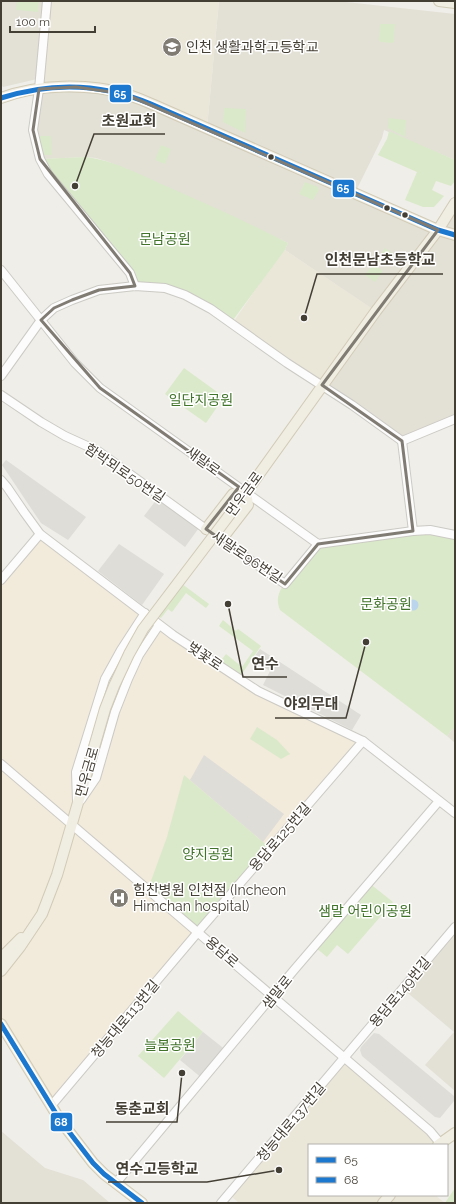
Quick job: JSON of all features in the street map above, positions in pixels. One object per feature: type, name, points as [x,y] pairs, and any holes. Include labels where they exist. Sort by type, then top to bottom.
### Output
[{"type":"main road","points":[[439,1],[455,3]]},
{"type":"main road","points":[[1,98],[28,90],[56,87],[98,88],[125,94],[154,105],[438,230],[455,235]]},
{"type":"main road","name":"먼우금로","points":[[1,971],[20,947],[42,914],[57,875],[105,709],[129,654],[143,629],[237,505],[376,311],[438,230],[455,203]]},
{"type":"main road","points":[[206,529],[233,494],[246,492],[248,505],[221,540]]},
{"type":"main road","points":[[1,958],[34,926]]},
{"type":"main road","points":[[1,1024],[60,1120],[104,1174],[142,1203]]},
{"type":"main road","points":[[439,1144],[455,1133]]},
{"type":"street","points":[[47,1],[34,130],[40,160],[48,174],[130,273],[135,286]]},
{"type":"street","name":"새말로","points":[[1,270],[75,363],[100,388],[318,544]]},
{"type":"street","points":[[1,376],[41,320],[54,308],[72,300],[99,290],[135,286],[165,288],[185,295],[203,304],[402,441],[413,531]]},
{"type":"street","name":"함박뫼로50번길","points":[[1,395],[65,436],[98,451],[206,529]]},
{"type":"street","points":[[402,441],[455,419]]},
{"type":"street","name":"벚꽃로","points":[[1,480],[40,534],[160,625],[258,691],[363,741],[455,814]]},
{"type":"street","name":"새말로96번길","points":[[206,529],[285,584],[318,544]]},
{"type":"street","points":[[318,544],[413,531],[430,530],[455,535]]},
{"type":"street","points":[[1,580],[40,534]]},
{"type":"street","name":"먼우금로","points":[[77,806],[76,772],[103,686],[121,650],[145,613]]},
{"type":"street","name":"먼우금로","points":[[77,806],[96,778],[115,712],[139,655],[160,625]]},
{"type":"street","name":"용담로125번길","points":[[198,932],[363,741]]},
{"type":"street","name":"용담로","points":[[1,764],[430,1131],[439,1144]]},
{"type":"street","name":"샘말로","points":[[116,1183],[439,801]]},
{"type":"street","name":"용담로149번길","points":[[345,1058],[455,927]]},
{"type":"street","name":"청능대로113번길","points":[[51,1106],[198,932]]},
{"type":"street","name":"청능대로137번길","points":[[221,1203],[345,1058]]},
{"type":"highlighted area","points":[[76,87],[125,94],[438,230],[322,385],[402,441],[413,531],[318,544],[285,584],[206,529],[239,487],[100,388],[41,320],[54,308],[99,290],[135,286],[130,273],[40,159],[33,130],[39,89]]},
{"type":"shaded area","points":[[1,1],[46,1],[37,79],[3,87],[1,85]]},
{"type":"shaded area","points":[[47,1],[219,1],[207,128],[125,94],[39,89]]},
{"type":"shaded area","points":[[219,1],[337,1],[455,14],[455,160],[384,130],[382,138],[355,193],[438,230],[455,203],[455,419],[402,441],[322,385],[375,311],[285,250],[288,243],[109,162],[86,157],[40,159],[33,130],[39,89],[98,88],[207,128]]},
{"type":"shaded area","points":[[285,250],[376,311],[322,385],[232,324]]},
{"type":"shaded area","points":[[6,460],[86,517],[68,540],[41,523],[2,465]]},
{"type":"shaded area","points":[[160,495],[201,525],[185,547],[144,516]]},
{"type":"shaded area","points":[[40,534],[250,686],[363,741],[51,1106],[1,1025],[1,580]]},
{"type":"shaded area","points":[[119,544],[164,574],[142,605],[98,571]]},
{"type":"shaded area","points":[[260,649],[361,715],[352,730],[263,685],[270,671],[252,660]]},
{"type":"shaded area","points":[[455,726],[455,743],[447,736]]},
{"type":"shaded area","points":[[204,755],[284,814],[263,842],[190,780]]},
{"type":"shaded area","points":[[455,927],[455,1091],[425,1065],[454,1032],[403,989]]},
{"type":"shaded area","points":[[203,1032],[227,1051],[203,1079],[180,1060]]},
{"type":"shaded area","points":[[374,1033],[379,1034],[454,1096],[454,1101],[440,1118],[435,1117],[362,1056],[360,1050],[361,1047]]},
{"type":"shaded area","points":[[345,1058],[430,1131],[437,1144],[308,1144],[308,1196],[436,1196],[445,1203],[239,1203],[229,1194]]},
{"type":"shaded area","points":[[1,1131],[45,1168],[83,1180],[110,1203],[1,1203]]},
{"type":"green space","points":[[17,1],[39,1],[38,12],[16,10]]},
{"type":"green space","points":[[380,24],[395,24],[393,43],[380,42]]},
{"type":"green space","points":[[224,108],[246,109],[245,133],[223,122]]},
{"type":"green space","points":[[389,118],[406,120],[405,137],[388,128]]},
{"type":"green space","points":[[389,131],[455,160],[455,181],[451,186],[436,181],[432,190],[444,196],[434,207],[423,207],[405,200],[417,172],[378,155],[387,139]]},
{"type":"green space","points":[[38,136],[51,136],[52,155],[42,155]]},
{"type":"green space","points":[[161,145],[171,149],[165,164],[155,160]]},
{"type":"green space","name":"문남공원","points":[[86,157],[106,161],[127,168],[243,220],[288,243],[285,250],[233,320],[185,295],[135,286],[40,159]]},
{"type":"green space","points":[[305,182],[318,187],[319,190],[313,200],[299,194]]},
{"type":"green space","points":[[385,248],[395,255],[386,267],[377,260]]},
{"type":"green space","points":[[373,264],[383,271],[375,282],[365,275]]},
{"type":"green space","name":"일단지공원","points":[[184,368],[224,397],[206,423],[165,394]]},
{"type":"green space","name":"문화공원","points":[[413,531],[455,535],[455,726],[447,736],[280,610],[278,604],[278,597],[281,589],[318,544]]},
{"type":"green space","points":[[182,584],[209,604],[206,608],[186,593],[172,612],[168,609],[161,618],[158,616]]},
{"type":"green space","points":[[223,620],[236,631],[238,629],[261,646],[241,675],[219,663],[226,654],[242,667],[253,651],[219,626]]},
{"type":"green space","points":[[257,727],[277,740],[290,754],[281,759],[250,739]]},
{"type":"green space","name":"양지공원","points":[[184,775],[270,848],[198,932],[148,889],[167,837]]},
{"type":"green space","name":"샘말 어린이공원","points":[[369,883],[393,902],[348,954],[337,945],[327,957],[315,947]]},
{"type":"green space","name":"늘봄공원","points":[[178,1011],[203,1032],[164,1078],[138,1056]]},
{"type":"green space","points":[[455,1188],[455,1203],[445,1203]]},
{"type":"water","points":[[413,599],[417,601],[419,605],[417,609],[413,611],[409,609],[407,605],[409,601]]},
{"type":"transit line","name":"65","points":[[1,98],[39,89],[58,87],[95,89],[133,97],[438,230],[455,235]]},
{"type":"transit line","name":"68","points":[[1,1024],[60,1120],[93,1163],[104,1174],[142,1203]]},
{"type":"place","name":"인천 생활과학고등학교","points":[[172,47]]},
{"type":"place","name":"초원교회","points":[[75,186]]},
{"type":"place","name":"인천문남초등학교","points":[[304,318]]},
{"type":"place","name":"연수","points":[[228,604]]},
{"type":"place","name":"야외무대","points":[[366,642]]},
{"type":"place","name":"힘찬병원 인천점 (Incheon Himchan hospital)","points":[[119,898]]},
{"type":"place","name":"동춘교회","points":[[182,1073]]},
{"type":"place","name":"연수고등학교","points":[[279,1170]]}]
